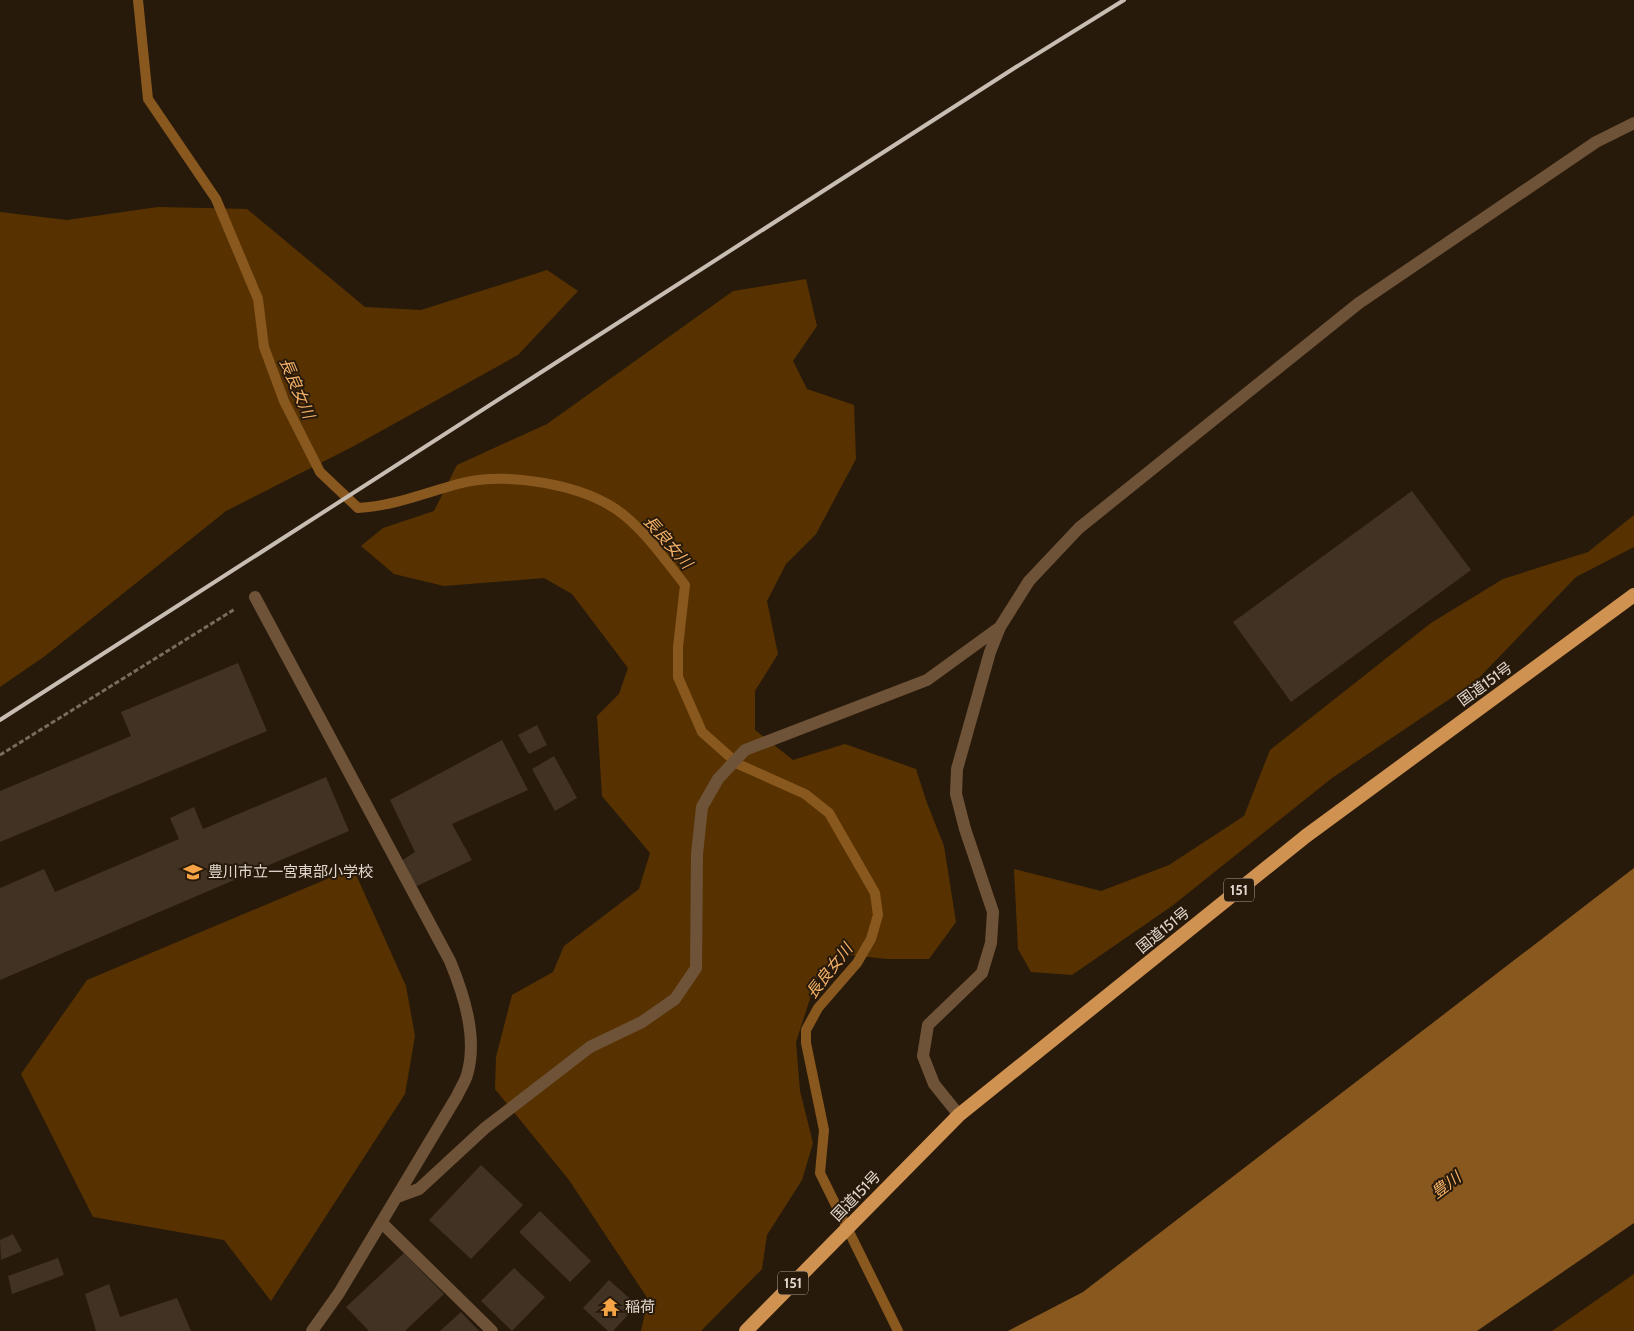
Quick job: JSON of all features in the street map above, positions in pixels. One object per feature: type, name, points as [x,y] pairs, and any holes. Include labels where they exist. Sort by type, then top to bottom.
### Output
[{"type":"highway","name":"国道151号","points":[[746,1331],[959,1115],[1306,836],[1634,595]]},
{"type":"street","points":[[959,1115],[934,1084],[923,1056],[928,1026],[982,974],[991,943],[992,912],[965,829],[956,794],[957,769],[990,652],[1000,627],[1029,581],[1079,528],[1219,414],[1360,304],[1596,142],[1634,123]]},
{"type":"street","points":[[255,597],[450,961],[464,995],[471,1049],[467,1075],[457,1096],[339,1293],[312,1331]]},
{"type":"street","points":[[396,1197],[419,1189],[485,1128],[590,1047],[642,1022],[675,999],[696,968],[697,854],[702,807],[718,779],[744,750],[927,680],[1000,627]]},
{"type":"street","points":[[382,1223],[492,1331]]},
{"type":"path","points":[[0,755],[255,597]]},
{"type":"shaded area","points":[[158,207],[247,209],[365,307],[421,310],[547,270],[578,291],[518,355],[354,446],[226,511],[45,656],[0,687],[0,212],[67,220]]},
{"type":"shaded area","points":[[806,279],[817,326],[793,361],[807,389],[854,405],[856,459],[816,534],[786,564],[767,601],[778,654],[755,691],[755,730],[793,760],[845,744],[916,769],[944,846],[956,922],[929,959],[887,959],[840,954],[817,977],[796,1042],[800,1091],[813,1143],[802,1180],[767,1235],[762,1269],[701,1331],[641,1331],[648,1299],[569,1180],[495,1089],[496,1057],[512,995],[553,972],[564,946],[639,889],[650,853],[602,796],[597,716],[619,694],[628,668],[572,594],[544,578],[444,586],[394,574],[361,546],[383,528],[434,511],[457,465],[547,424],[733,291]]},
{"type":"shaded area","points":[[1634,515],[1634,547],[1576,577],[1475,682],[1332,778],[1172,906],[1072,975],[1031,972],[1018,949],[1014,869],[1101,891],[1169,865],[1244,816],[1270,750],[1431,623],[1503,579],[1588,552]]},
{"type":"shaded area","points":[[353,868],[406,986],[415,1036],[405,1094],[271,1301],[224,1240],[93,1217],[21,1074],[87,980]]},
{"type":"shaded area","points":[[1634,1274],[1634,1331],[1552,1331]]},
{"type":"water","name":"豊川","points":[[1634,868],[1634,1223],[1477,1331],[1008,1331],[1083,1292]]},
{"type":"building","points":[[1412,491],[1471,570],[1291,702],[1233,622]]},
{"type":"building","points":[[238,663],[267,731],[0,842],[0,791],[131,736],[121,712]]},
{"type":"building","points":[[537,725],[547,745],[529,754],[518,735]]},
{"type":"building","points":[[502,740],[528,790],[452,824],[472,860],[415,887],[401,861],[415,852],[390,800]]},
{"type":"building","points":[[554,756],[577,798],[555,811],[532,769]]},
{"type":"building","points":[[326,777],[349,831],[0,980],[0,888],[44,869],[55,892],[179,839],[170,818],[194,807],[203,829]]},
{"type":"building","points":[[481,1165],[523,1205],[471,1259],[429,1220]]},
{"type":"building","points":[[540,1211],[591,1261],[570,1282],[519,1232]]},
{"type":"building","points":[[13,1234],[22,1251],[1,1260],[0,1240]]},
{"type":"building","points":[[404,1253],[444,1294],[405,1331],[369,1331],[346,1307]]},
{"type":"building","points":[[58,1258],[64,1275],[12,1294],[8,1276]]},
{"type":"building","points":[[514,1268],[545,1297],[512,1331],[481,1301]]},
{"type":"building","name":"稲荷","points":[[609,1280],[637,1305],[613,1331],[608,1331],[583,1308]]},
{"type":"building","points":[[109,1284],[120,1317],[177,1298],[191,1331],[96,1331],[85,1294]]},
{"type":"building","points":[[461,1312],[479,1331],[440,1331]]},
{"type":"waterway","name":"長良女川","points":[[138,0],[148,99],[216,199],[258,299],[264,347],[284,401],[320,472],[358,508],[396,502],[477,480],[499,479],[522,480],[568,488],[609,505],[625,516],[650,540],[685,585],[678,647],[678,677],[702,732],[738,764],[805,794],[829,813],[875,893],[878,915],[871,939],[857,963],[818,1008],[806,1030],[806,1043],[824,1130],[820,1173],[898,1331]]},
{"type":"railway","points":[[0,720],[1016,67],[1124,0]]},
{"type":"place","name":"豊川市立一宮東部小学校","points":[[193,872]]},
{"type":"place","name":"稲荷","points":[[610,1307]]}]
